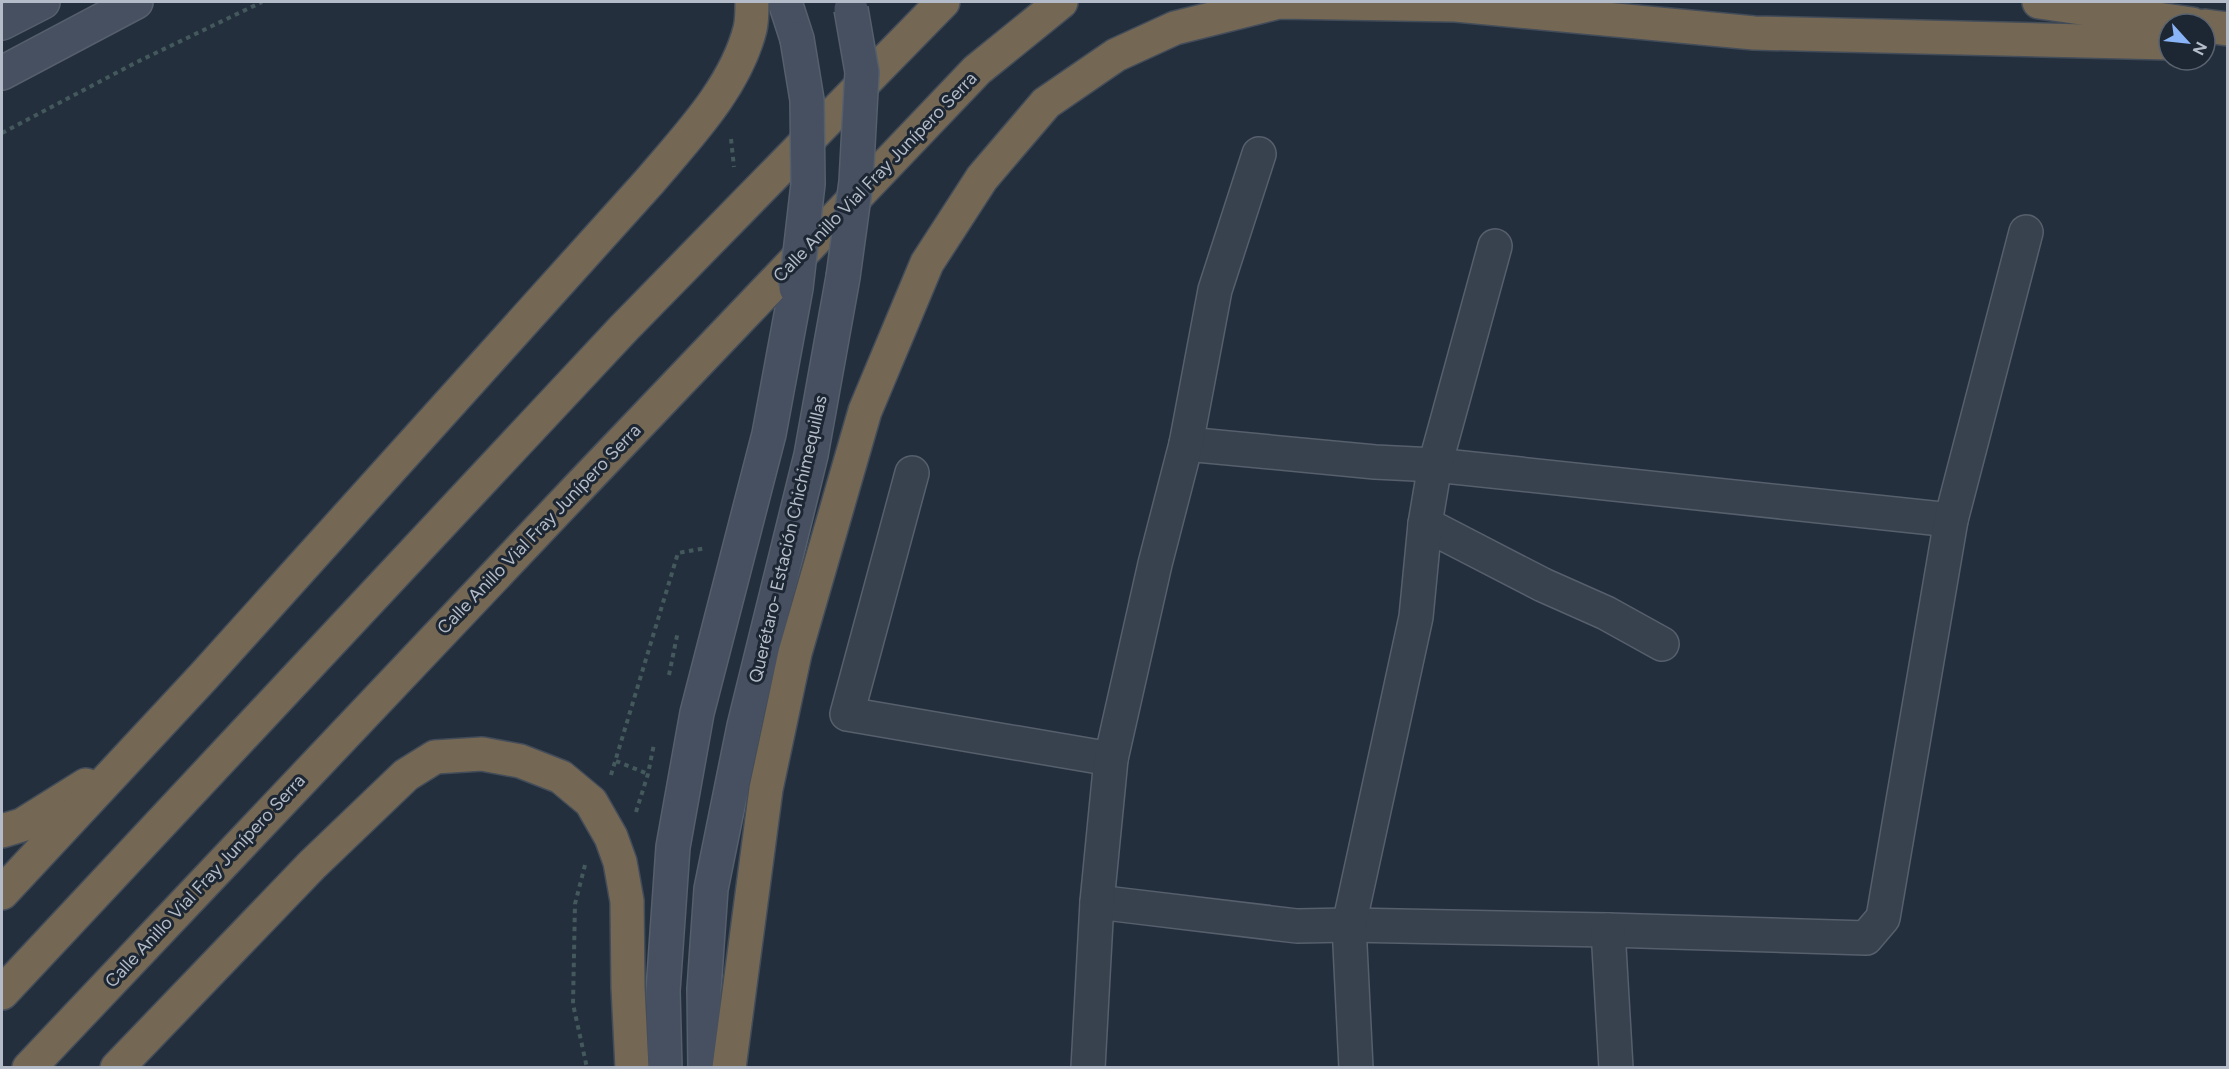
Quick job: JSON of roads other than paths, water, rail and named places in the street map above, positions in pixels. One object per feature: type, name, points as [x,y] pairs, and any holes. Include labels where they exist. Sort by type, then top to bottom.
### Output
[{"type":"highway","points":[[2,893],[204,676],[625,209],[699,122],[732,75],[751,28],[752,2]]},
{"type":"highway","points":[[2,993],[624,328],[943,2]]},
{"type":"highway","name":"Calle Anillo Vial Fray Junípero Serra","points":[[29,1068],[563,503],[977,70],[1061,2]]},
{"type":"highway","points":[[729,1068],[766,789],[795,653],[865,411],[927,263],[982,178],[1046,103],[1116,55],[1175,28],[1279,2],[1456,4],[1754,33],[2157,43]]},
{"type":"highway","points":[[2039,2],[2157,19]]},
{"type":"highway","points":[[2,831],[22,825],[98,777],[204,676]]},
{"type":"highway","points":[[117,1068],[336,842],[406,775],[435,756],[482,754],[520,761],[561,777],[591,802],[611,837],[620,862],[627,901],[632,1068]]},
{"type":"main road","points":[[2,23],[44,2]]},
{"type":"main road","points":[[2,73],[136,2]]},
{"type":"main road","points":[[665,1068],[663,991],[673,848],[697,713],[769,434],[796,288],[808,184],[807,100],[797,39],[785,2]]},
{"type":"main road","name":"Querétaro- Estación Chichimequillas","points":[[705,1068],[704,989],[711,889],[744,726],[811,455],[843,278],[856,182],[862,72],[850,5]]},
{"type":"street","points":[[1088,1068],[1096,902],[1111,759],[1155,564],[1186,444],[1215,290],[1259,154]]},
{"type":"street","points":[[1096,902],[1297,926],[1608,930],[1866,939],[1883,918],[1951,520],[2026,232]]},
{"type":"street","points":[[1356,1068],[1349,925],[1416,617],[1425,524],[1435,465],[1495,246]]},
{"type":"street","points":[[1186,444],[1375,462],[1435,465],[1951,520]]},
{"type":"street","points":[[912,473],[847,714],[1111,759]]},
{"type":"street","points":[[1425,524],[1543,585],[1606,613],[1662,644]]},
{"type":"street","points":[[1608,930],[1616,1068]]}]
